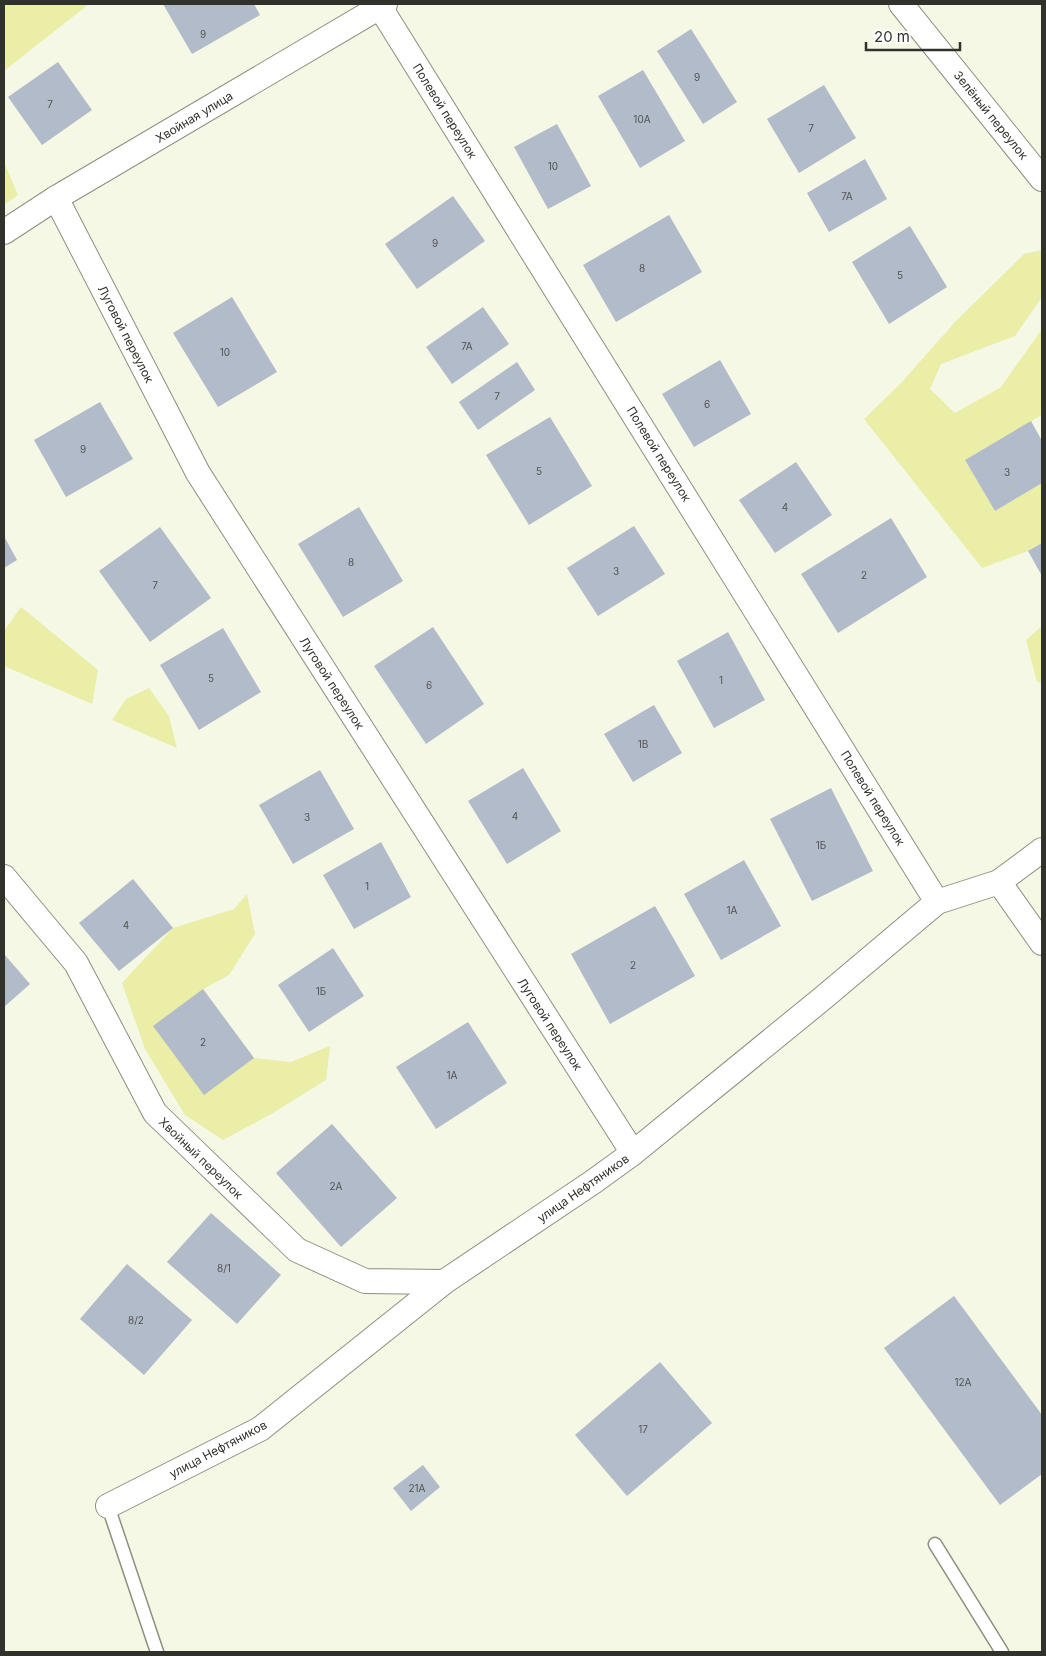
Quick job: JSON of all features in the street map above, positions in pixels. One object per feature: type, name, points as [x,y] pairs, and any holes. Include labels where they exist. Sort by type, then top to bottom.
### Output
[{"type":"street","name":"Зелёный переулок","points":[[901,4],[1042,180]]},
{"type":"street","name":"Хвойная улица","points":[[4,232],[56,198],[383,5]]},
{"type":"street","name":"Полевой переулок","points":[[383,5],[937,902]]},
{"type":"street","name":"Луговой переулок","points":[[56,198],[198,473],[633,1153]]},
{"type":"street","name":"улица Нефтяников","points":[[108,1506],[260,1430],[444,1282],[633,1153],[937,902],[999,882],[1042,850]]},
{"type":"street","name":"Хвойный переулок","points":[[4,877],[76,963],[155,1113],[297,1250],[365,1281],[444,1282]]},
{"type":"street","points":[[999,882],[1042,943]]},
{"type":"lane","points":[[108,1506],[157,1652]]},
{"type":"lane","points":[[935,1544],[1002,1652]]},
{"type":"green space","points":[[7,4],[89,4],[4,71],[4,6]]},
{"type":"green space","points":[[4,162],[18,195],[4,205]]},
{"type":"green space","points":[[1042,250],[1042,297],[1015,336],[941,364],[930,389],[955,413],[1001,387],[1042,329],[1042,415],[965,460],[995,511],[1042,483],[1042,543],[1028,551],[982,568],[864,419],[901,383],[955,322],[1024,254]]},
{"type":"green space","points":[[21,607],[98,670],[92,704],[4,666],[4,631]]},
{"type":"green space","points":[[1042,626],[1042,683],[1037,682],[1026,640]]},
{"type":"green space","points":[[149,688],[169,716],[177,748],[112,720],[126,699]]},
{"type":"green space","points":[[247,894],[255,934],[229,975],[203,989],[254,1058],[291,1062],[330,1046],[326,1080],[273,1113],[223,1140],[185,1115],[145,1049],[122,983],[173,928],[234,909]]},
{"type":"building","points":[[163,4],[254,4],[260,15],[192,54]]},
{"type":"building","points":[[691,29],[737,102],[703,124],[657,51]]},
{"type":"building","points":[[58,62],[92,110],[42,145],[8,97]]},
{"type":"building","points":[[643,70],[685,141],[640,168],[598,96]]},
{"type":"building","points":[[824,85],[856,138],[799,173],[767,119]]},
{"type":"building","points":[[557,124],[591,186],[548,209],[514,147]]},
{"type":"building","points":[[865,159],[887,199],[829,232],[807,193]]},
{"type":"building","points":[[453,196],[485,241],[417,289],[385,244]]},
{"type":"building","points":[[669,215],[702,272],[616,322],[583,265]]},
{"type":"building","points":[[910,226],[947,287],[889,324],[852,262]]},
{"type":"building","points":[[232,297],[277,372],[218,407],[173,333]]},
{"type":"building","points":[[483,307],[509,344],[452,384],[426,347]]},
{"type":"building","points":[[720,360],[751,414],[694,447],[662,394]]},
{"type":"building","points":[[517,362],[535,390],[478,430],[459,402]]},
{"type":"building","points":[[100,402],[133,459],[66,497],[34,440]]},
{"type":"building","points":[[550,417],[592,486],[529,525],[486,455]]},
{"type":"building","points":[[1031,421],[1042,441],[1042,483],[995,511],[965,460]]},
{"type":"building","points":[[796,462],[832,515],[775,553],[739,500]]},
{"type":"building","points":[[359,507],[403,581],[343,617],[298,544]]},
{"type":"building","points":[[891,518],[927,577],[838,633],[801,574]]},
{"type":"building","points":[[634,526],[665,574],[598,616],[567,568]]},
{"type":"building","points":[[160,527],[211,598],[150,642],[99,571]]},
{"type":"building","points":[[4,536],[17,560],[4,568]]},
{"type":"building","points":[[1042,543],[1042,576],[1028,551]]},
{"type":"building","points":[[433,627],[484,704],[426,744],[374,666]]},
{"type":"building","points":[[223,628],[261,692],[199,730],[160,665]]},
{"type":"building","points":[[728,632],[765,700],[714,728],[677,661]]},
{"type":"building","points":[[654,705],[682,753],[633,782],[604,734]]},
{"type":"building","points":[[523,768],[561,831],[507,864],[468,801]]},
{"type":"building","points":[[320,770],[354,829],[293,864],[259,805]]},
{"type":"building","points":[[831,788],[873,871],[812,901],[770,819]]},
{"type":"building","points":[[381,842],[411,897],[354,929],[323,875]]},
{"type":"building","points":[[744,860],[781,926],[721,960],[684,894]]},
{"type":"building","points":[[133,879],[173,928],[119,971],[79,923]]},
{"type":"building","points":[[655,906],[695,976],[610,1024],[571,954]]},
{"type":"building","points":[[333,948],[364,996],[309,1032],[278,985]]},
{"type":"building","points":[[4,954],[30,984],[4,1007]]},
{"type":"building","points":[[203,989],[254,1058],[204,1095],[153,1026]]},
{"type":"building","points":[[468,1022],[507,1083],[436,1129],[396,1067]]},
{"type":"building","points":[[332,1124],[397,1198],[341,1247],[276,1173]]},
{"type":"building","points":[[211,1213],[281,1275],[237,1324],[167,1262]]},
{"type":"building","points":[[127,1264],[192,1320],[144,1375],[80,1319]]},
{"type":"building","points":[[954,1296],[1042,1415],[1042,1474],[1000,1505],[884,1348]]},
{"type":"building","points":[[660,1362],[712,1423],[627,1496],[575,1435]]},
{"type":"building","points":[[423,1465],[440,1487],[411,1511],[393,1488]]}]
